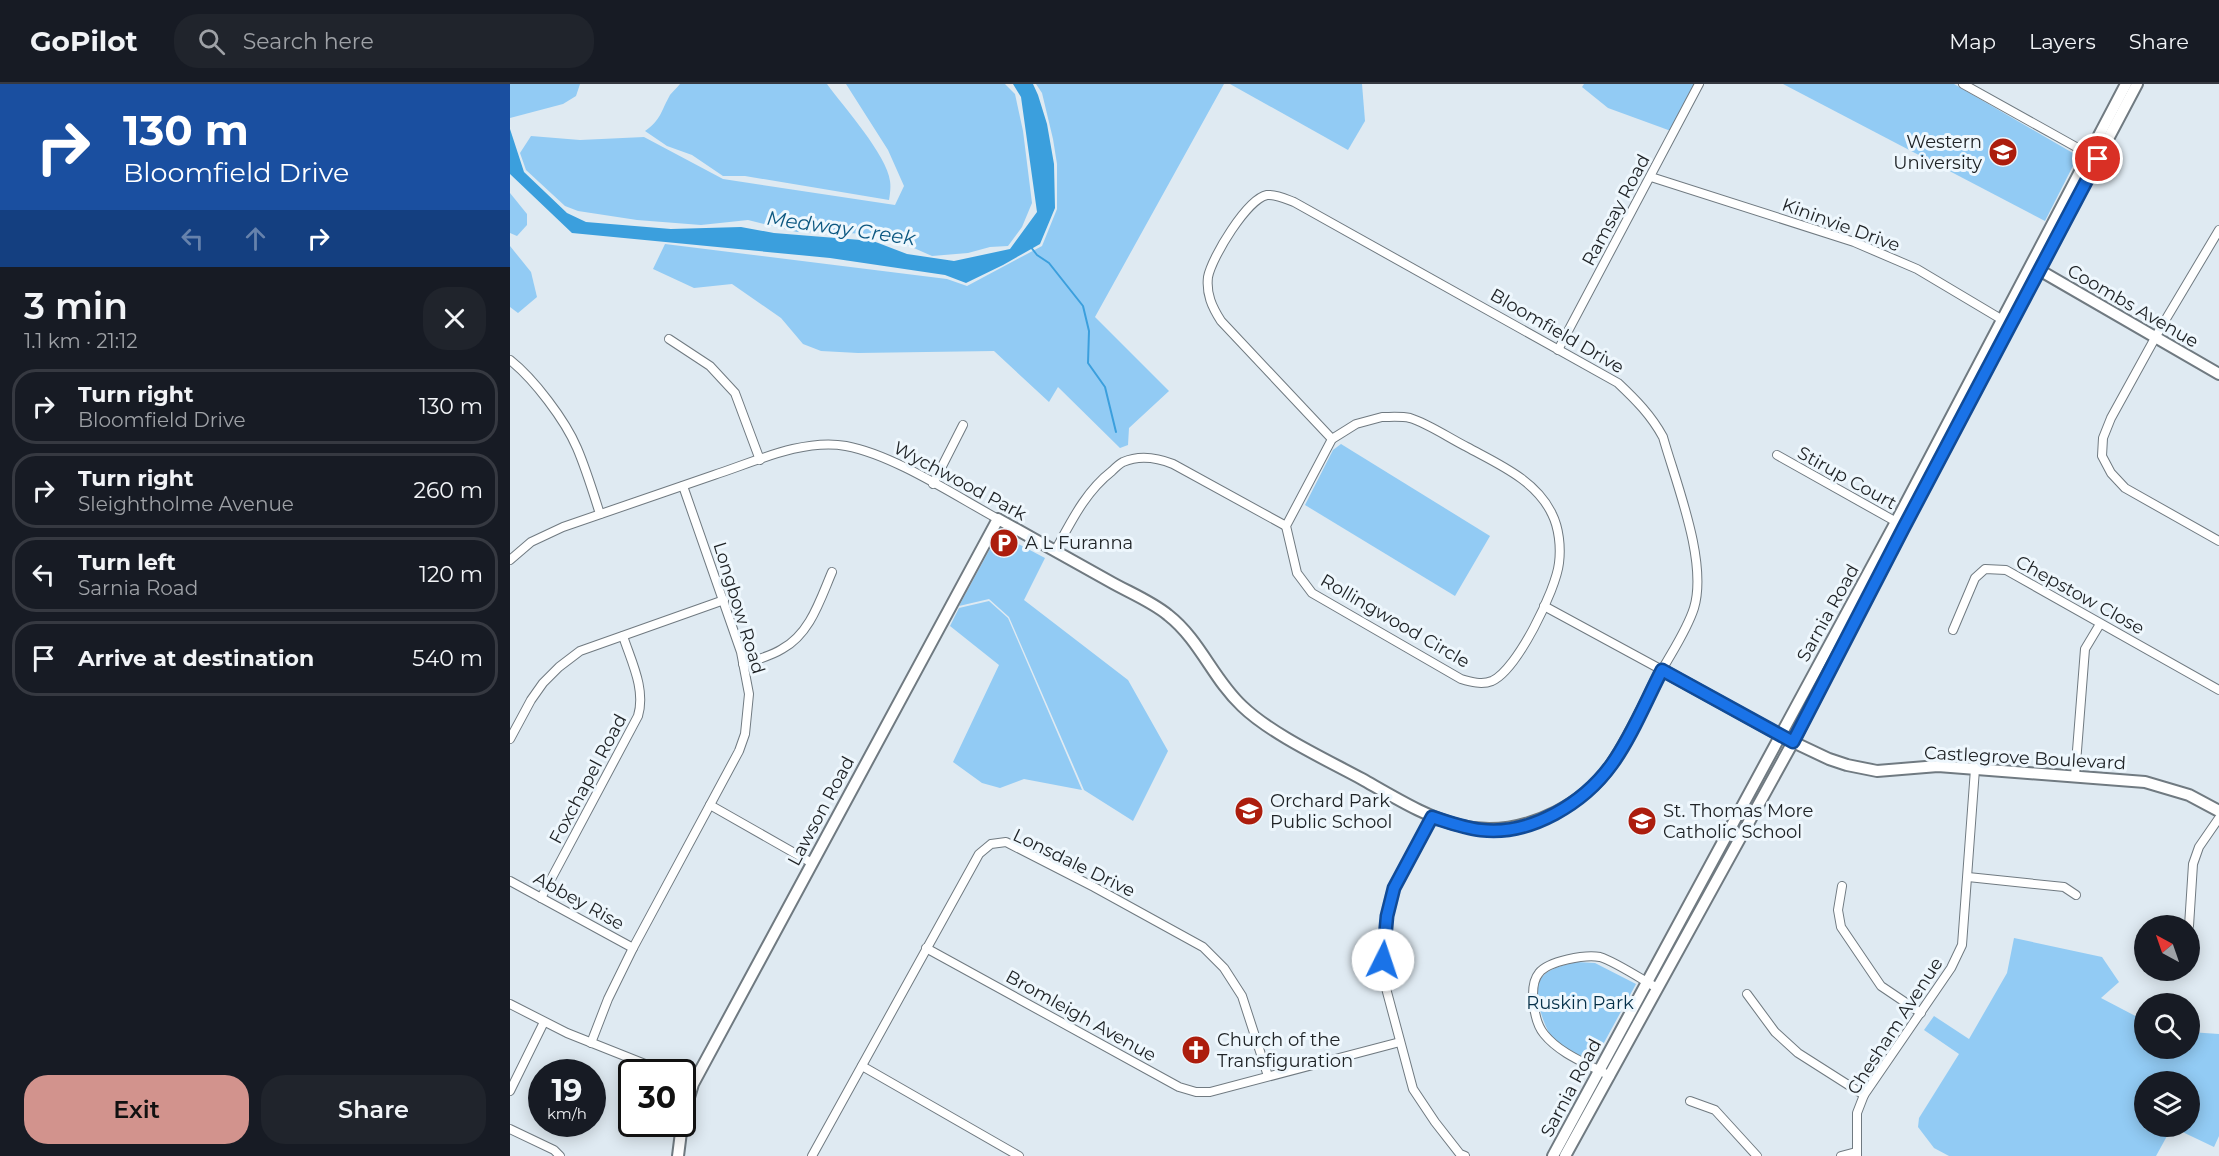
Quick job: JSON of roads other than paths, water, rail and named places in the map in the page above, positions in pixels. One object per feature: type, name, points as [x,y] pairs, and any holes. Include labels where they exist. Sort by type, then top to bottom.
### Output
[{"type":"street","name":"Ramsay Road","points":[[1558,350],[1700,84]]},
{"type":"street","points":[[1963,84],[2094,157]]},
{"type":"street","name":"Sarnia Road","points":[[2094,157],[2126,84]]},
{"type":"street","name":"Sarnia Road","points":[[1565,1156],[1793,742],[1900,525],[2006,322],[2094,157],[2137,84]]},
{"type":"street","name":"Kininvie Drive","points":[[1651,177],[1854,242],[1917,269],[2006,322]]},
{"type":"street","name":"Bloomfield Drive","points":[[1332,439],[1221,321],[1212,308],[1208,293],[1208,278],[1212,264],[1240,218],[1261,197],[1270,195],[1294,202],[1618,383],[1646,411],[1663,437],[1692,538],[1698,571],[1694,608],[1613,763],[1593,787],[1569,805],[1540,820],[1514,828],[1483,830],[1456,825],[1432,817]]},
{"type":"street","points":[[2219,230],[2111,418],[2103,438],[2102,456],[2111,473],[2125,488],[2219,541]]},
{"type":"street","name":"Coombs Avenue","points":[[2035,268],[2219,374]]},
{"type":"street","points":[[669,339],[710,366],[735,393],[760,460]]},
{"type":"street","points":[[510,360],[537,388],[569,433],[578,449],[600,514]]},
{"type":"street","name":"Rollingwood Circle","points":[[1286,526],[1297,573],[1312,592],[1461,679],[1476,684],[1492,681],[1505,672],[1516,658],[1544,606],[1559,565],[1557,527],[1544,500],[1524,480],[1410,418],[1389,417],[1356,424],[1332,439]]},
{"type":"street","points":[[933,484],[963,425]]},
{"type":"street","points":[[1055,551],[1076,512],[1105,476],[1121,462],[1142,458],[1159,458],[1173,464],[1286,526],[1332,439]]},
{"type":"street","name":"Wychwood Park","points":[[510,560],[531,542],[563,527],[760,460],[815,444],[845,445],[864,450],[892,461],[1168,615],[1191,637],[1233,698],[1258,719],[1432,817]]},
{"type":"street","name":"Stirup Court","points":[[1777,455],[1900,525]]},
{"type":"street","name":"Longbow Road","points":[[591,1042],[608,999],[633,948],[739,751],[745,734],[748,694],[743,664],[724,600],[683,486]]},
{"type":"street","name":"Lawson Road","points":[[696,1068],[812,863],[998,519]]},
{"type":"street","name":"Sarnia Road","points":[[1553,1156],[1780,735],[1900,525]]},
{"type":"street","name":"Chepstow Close","points":[[1953,630],[1975,578],[1985,569],[2006,570],[2219,690]]},
{"type":"street","points":[[743,664],[780,651],[801,634],[817,607],[832,572]]},
{"type":"street","points":[[510,739],[543,683],[580,651],[724,600]]},
{"type":"street","points":[[1544,606],[1793,742]]},
{"type":"street","points":[[2075,776],[2077,726],[2085,649],[2100,624]]},
{"type":"street","name":"Foxchapel Road","points":[[541,898],[638,716],[641,693],[623,636]]},
{"type":"street","name":"Castlegrove Boulevard","points":[[1793,742],[1829,759],[1877,771],[1938,766],[2145,782],[2189,795],[2219,811]]},
{"type":"street","name":"Chesham Avenue","points":[[1857,1154],[1857,1113],[1864,1095],[1952,968],[1962,945],[1975,769]]},
{"type":"street","points":[[710,805],[812,863]]},
{"type":"street","points":[[1432,817],[1394,888],[1383,944],[1383,977],[1413,1089],[1461,1155]]},
{"type":"street","points":[[2190,915],[2193,864],[2199,847],[2219,818]]},
{"type":"street","name":"Lonsdale Drive","points":[[812,1156],[926,948],[980,854],[991,844],[1006,842],[1203,947],[1224,968],[1242,996],[1268,1076]]},
{"type":"street","points":[[1968,877],[2064,886],[2076,895]]},
{"type":"street","name":"Abbey Rise","points":[[510,881],[633,948]]},
{"type":"street","points":[[1842,886],[1838,910],[1841,927],[1881,986],[1921,1012]]},
{"type":"street","name":"Bromleigh Avenue","points":[[926,948],[1179,1087],[1196,1092],[1210,1092],[1400,1042]]},
{"type":"street","points":[[1610,1076],[1557,1047],[1542,1032],[1533,1002],[1534,982],[1540,971],[1565,959],[1599,957],[1657,988]]},
{"type":"street","points":[[1747,994],[1775,1032],[1798,1053],[1864,1095]]},
{"type":"street","points":[[510,1004],[544,1022],[633,1059]]},
{"type":"street","points":[[510,1091],[544,1022]]},
{"type":"street","points":[[862,1066],[1019,1156]]},
{"type":"street","points":[[1690,1101],[1715,1110],[1757,1156]]},
{"type":"street","points":[[510,1129],[554,1150],[560,1156]]},
{"type":"street","name":"Lawson Road","points":[[678,1156],[680,1137]]},
{"type":"street","points":[[1841,1156],[1857,1154]]},
{"type":"waterway","points":[[1030,246],[1037,255],[1049,263],[1083,306],[1089,331],[1088,363],[1105,387],[1116,432]]},
{"type":"place","name":"Western University","points":[[2003,152]]},
{"type":"place","name":"A L Furanna","points":[[1004,543]]},
{"type":"place","name":"Orchard Park Public School","points":[[1249,811]]},
{"type":"place","name":"St. Thomas More Catholic School","points":[[1642,821]]},
{"type":"place","name":"Church of the Transfiguration","points":[[1196,1050]]},
{"type":"water label","name":"Medway Creek","points":[[841,228]]},
{"type":"park label","name":"Ruskin Park","points":[[1580,1003]]}]
